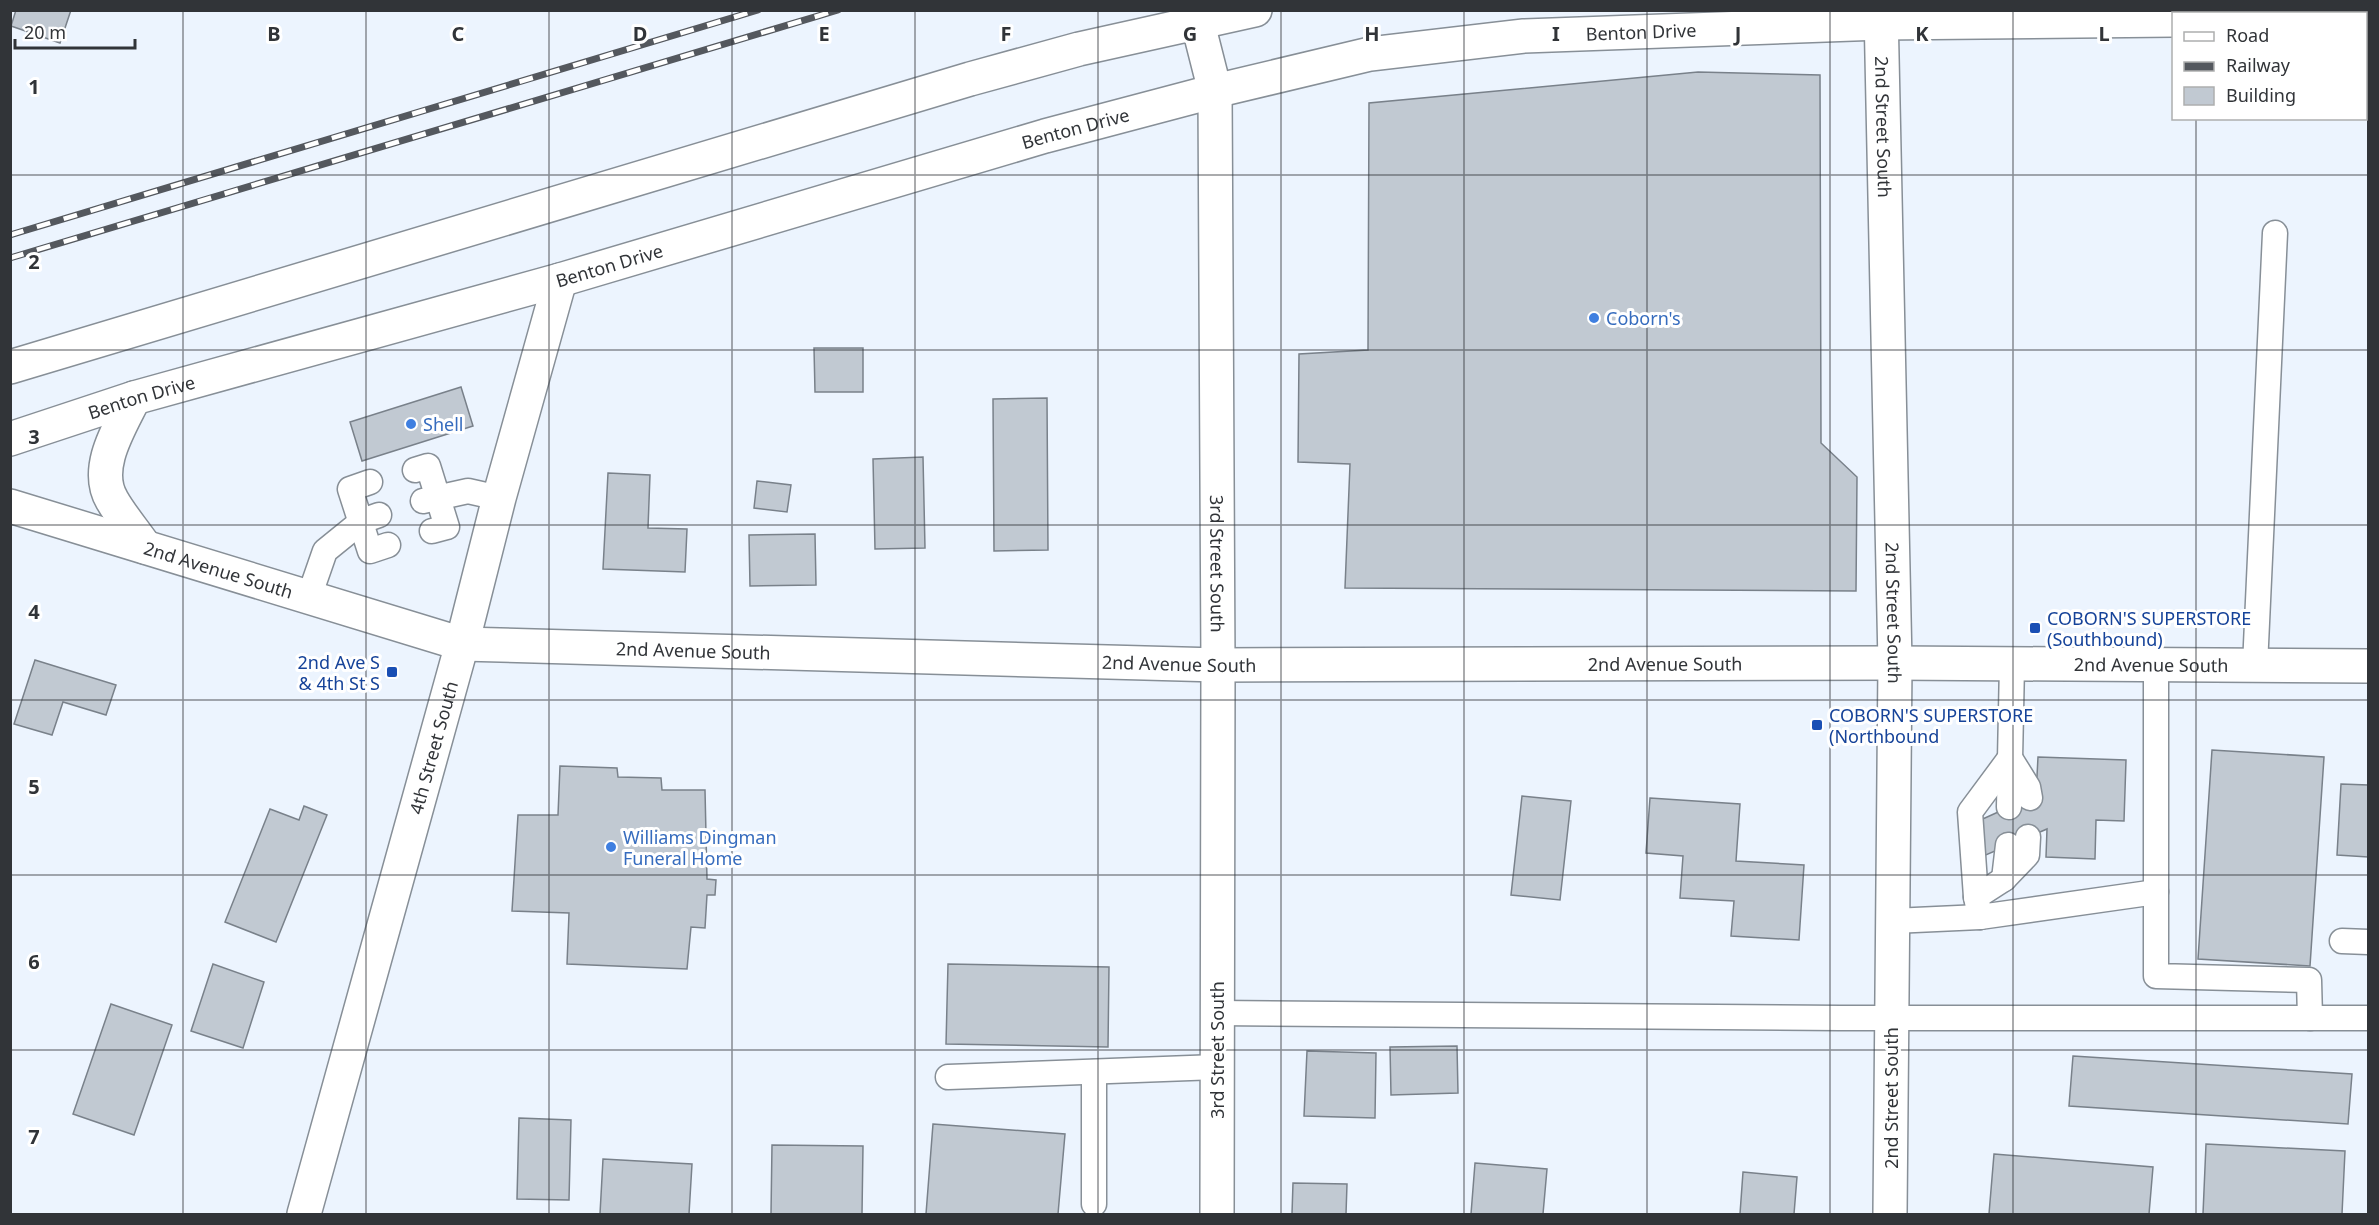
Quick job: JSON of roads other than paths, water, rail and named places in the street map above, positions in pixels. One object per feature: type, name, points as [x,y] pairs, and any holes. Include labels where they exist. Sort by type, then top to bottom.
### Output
[{"type":"street","points":[[10,366],[970,79],[1079,49],[1256,10]]},
{"type":"street","name":"Benton Drive","points":[[10,439],[134,398],[560,280],[1045,136],[1215,91],[1370,54],[1524,36],[1881,17],[2172,20]]},
{"type":"street","name":"2nd Street South","points":[[1881,17],[1894,663],[1890,1215]]},
{"type":"street","name":"3rd Street South","points":[[1198,24],[1215,91],[1218,665],[1216,1215]]},
{"type":"street","name":"4th Street South","points":[[304,1215],[560,280]]},
{"type":"street","points":[[134,398],[110,447],[105,475],[110,499],[145,547]]},
{"type":"street","name":"2nd Avenue South","points":[[10,506],[462,644],[1218,665],[1894,663],[2368,666]]},
{"type":"lane","points":[[2255,666],[2275,233]]},
{"type":"lane","points":[[415,470],[428,466],[430,499],[447,527],[432,531]]},
{"type":"lane","points":[[370,482],[350,489],[370,518],[370,550],[388,545]]},
{"type":"lane","points":[[430,499],[468,491],[499,498]]},
{"type":"lane","points":[[309,597],[325,551],[370,518]]},
{"type":"lane","points":[[2010,758],[2028,787],[2010,806],[1994,797],[2010,758],[2012,664]]},
{"type":"lane","points":[[2156,665],[2156,976],[2309,980],[2310,1018]]},
{"type":"lane","points":[[1978,907],[1970,812],[2010,758]]},
{"type":"lane","points":[[1978,907],[2027,855],[2010,845],[1991,863],[2004,879]]},
{"type":"lane","points":[[1893,921],[1978,907],[2156,892]]},
{"type":"lane","points":[[2342,941],[2368,942]]},
{"type":"lane","points":[[1217,1013],[1892,1018],[2368,1018]]},
{"type":"lane","points":[[948,1077],[1217,1067]]},
{"type":"lane","points":[[1094,1072],[1094,1204]]},
{"type":"railway","points":[[10,235],[758,10]]},
{"type":"railway","points":[[10,258],[838,10]]},
{"type":"place","name":"Coborn's","points":[[1594,318]]},
{"type":"place","name":"Shell","points":[[411,424]]},
{"type":"place","name":"COBORN'S SUPERSTORE (Southbound)","points":[[2035,628]]},
{"type":"place","name":"2nd Ave S & 4th St S","points":[[392,672]]},
{"type":"place","name":"COBORN'S SUPERSTORE (Northbound","points":[[1817,725]]},
{"type":"place","name":"Williams Dingman Funeral Home","points":[[611,847]]}]
